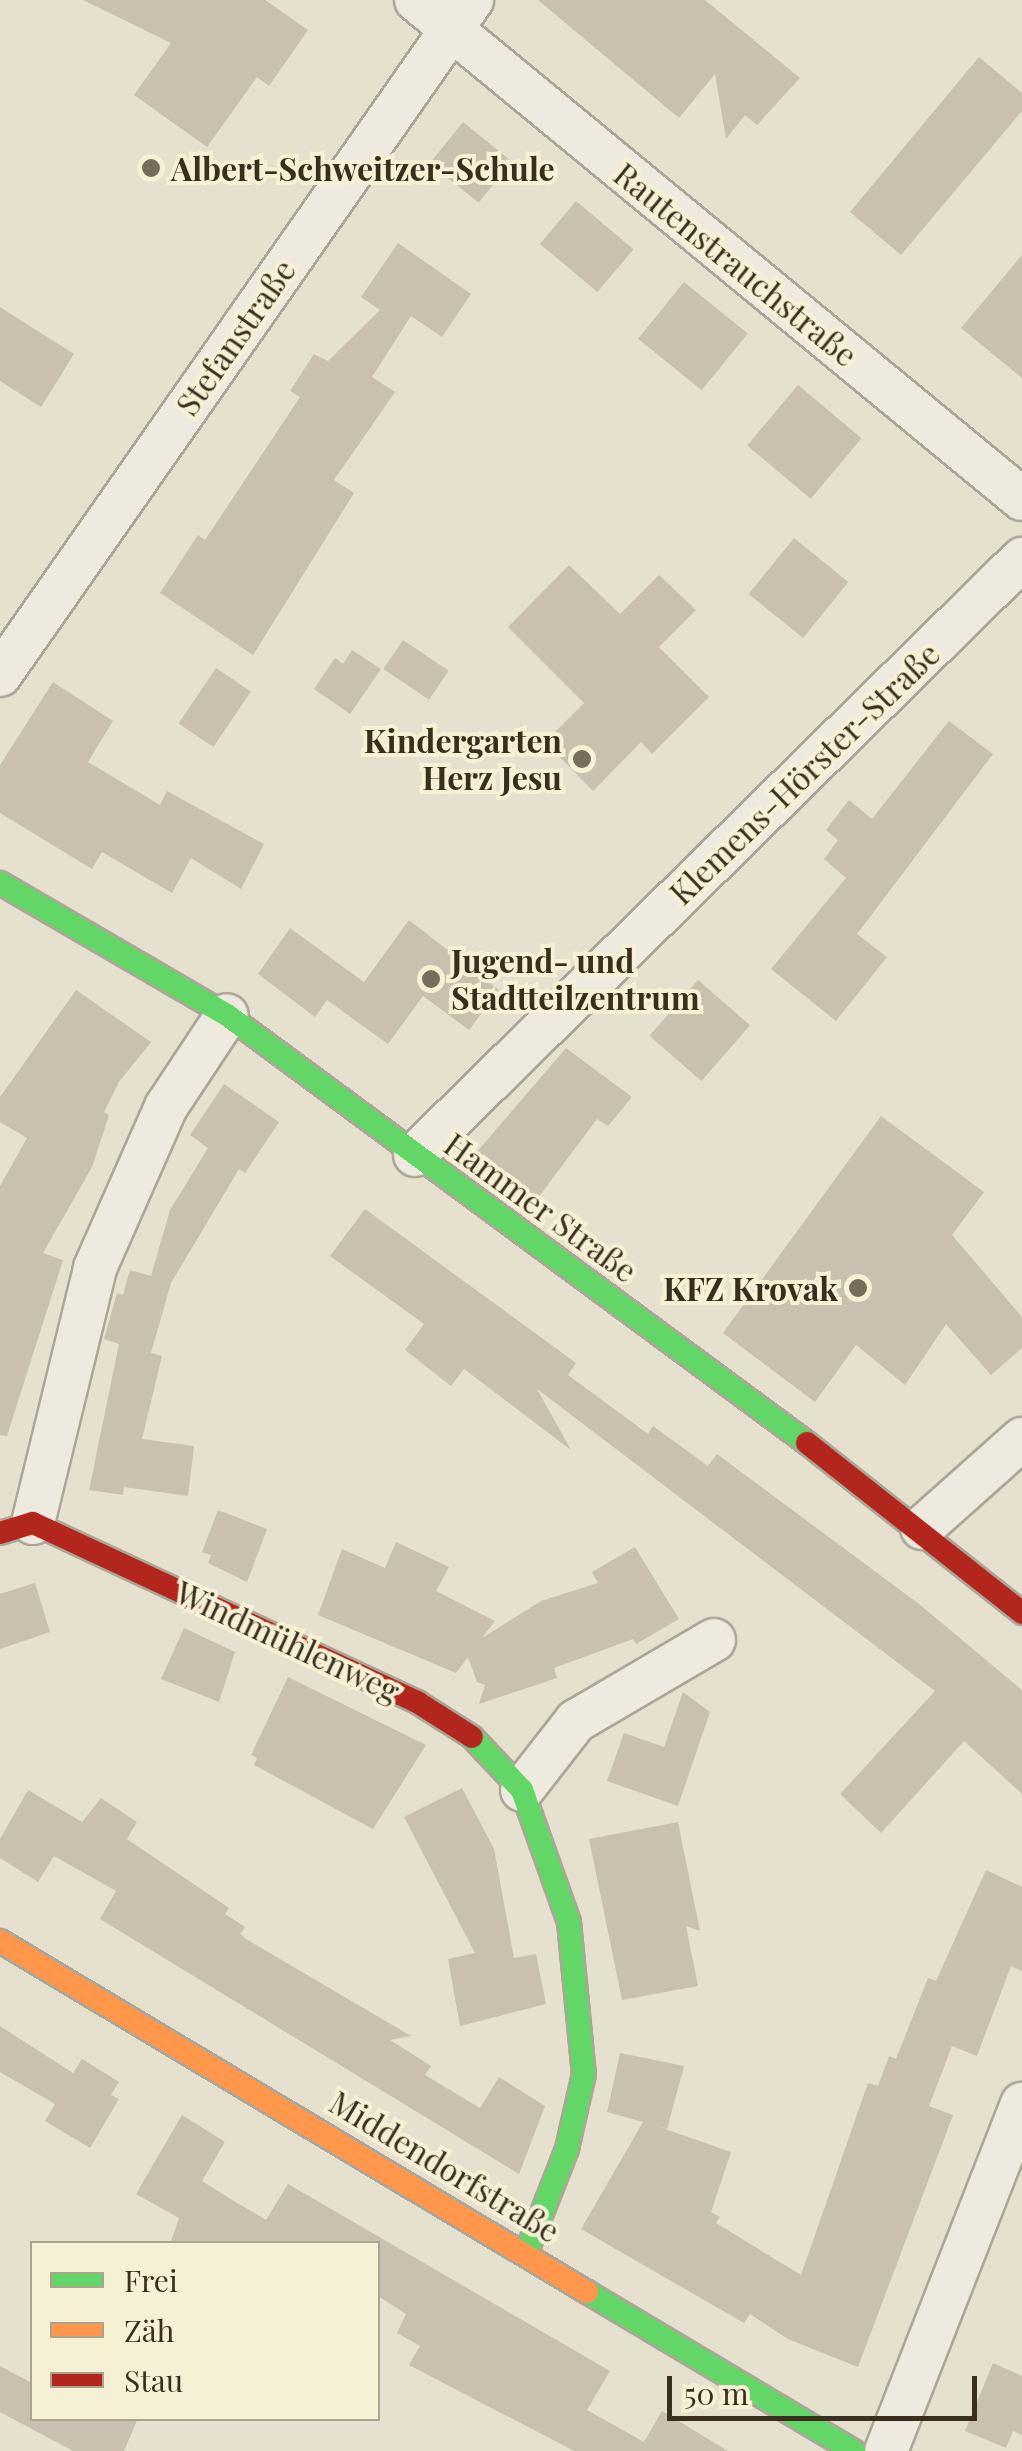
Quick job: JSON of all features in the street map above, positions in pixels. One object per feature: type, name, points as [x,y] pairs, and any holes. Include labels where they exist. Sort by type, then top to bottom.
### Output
[{"type":"street","name":"Rautenstrauchstraße","points":[[416,0],[461,14],[1022,499]]},
{"type":"street","name":"Stefanstraße","points":[[0,675],[461,14]]},
{"type":"street","name":"Klemens-Hörster-Straße","points":[[415,1155],[1022,559]]},
{"type":"street","name":"Hammer Straße","points":[[0,883],[227,1015],[922,1528],[1022,1613]]},
{"type":"street","name":"Windmühlenweg","points":[[227,1015],[166,1107],[94,1268],[16,1528],[417,1702],[476,1739],[522,1790],[569,1922],[584,2074],[567,2150],[526,2251]]},
{"type":"street","points":[[922,1528],[1022,1438]]},
{"type":"street","points":[[522,1790],[576,1721],[714,1640]]},
{"type":"street","name":"Middendorfstraße","points":[[0,1941],[526,2251],[854,2451]]},
{"type":"street","points":[[886,2451],[1022,2104]]},
{"type":"building","points":[[83,0],[265,0],[308,30],[269,86],[257,77],[207,147],[134,95],[171,43]]},
{"type":"building","points":[[538,0],[705,0],[800,78],[757,125],[745,115],[726,139],[715,74],[679,118]]},
{"type":"building","points":[[979,57],[1022,93],[1022,111],[901,255],[850,212]]},
{"type":"building","points":[[463,122],[512,162],[479,203],[430,163]]},
{"type":"building","points":[[576,201],[633,249],[597,292],[540,244]]},
{"type":"building","points":[[398,243],[471,294],[442,337],[411,316],[372,377],[395,392],[334,480],[354,493],[253,655],[160,593],[198,535],[205,540],[300,397],[290,391],[314,354],[328,361],[380,310],[361,297]]},
{"type":"building","points":[[1022,255],[1022,378],[961,328]]},
{"type":"building","points":[[684,282],[748,334],[702,390],[638,339]]},
{"type":"building","points":[[0,307],[74,354],[41,407],[0,381]]},
{"type":"building","points":[[798,385],[862,438],[811,499],[747,446]]},
{"type":"building","points":[[794,538],[848,582],[803,638],[749,594]]},
{"type":"building","points":[[569,565],[620,614],[659,575],[696,610],[659,647],[709,697],[652,754],[641,742],[593,791],[545,742],[584,703],[508,627]]},
{"type":"building","points":[[403,640],[449,671],[429,700],[383,669]]},
{"type":"building","points":[[352,650],[381,669],[350,714],[314,689],[335,658],[343,664]]},
{"type":"building","points":[[216,668],[251,691],[213,747],[179,724]]},
{"type":"building","points":[[53,682],[113,721],[88,762],[160,805],[167,791],[264,844],[241,889],[191,858],[172,893],[102,852],[92,869],[0,813],[0,765]]},
{"type":"building","points":[[949,721],[993,754],[857,934],[887,957],[836,1021],[771,969],[846,878],[824,859],[838,840],[826,830],[849,800],[872,819]]},
{"type":"building","name":"Jugend- und Stadtteilzentrum","points":[[409,920],[499,990],[469,1030],[423,996],[388,1044],[327,1000],[315,1017],[258,974],[290,928],[364,982]]},
{"type":"building","points":[[698,980],[750,1025],[702,1081],[649,1036]]},
{"type":"building","points":[[76,990],[151,1042],[119,1082],[104,1112],[109,1115],[92,1167],[43,1253],[63,1260],[7,1436],[0,1435],[0,1186],[27,1138],[0,1122],[0,1097]]},
{"type":"building","points":[[566,1048],[632,1097],[608,1126],[597,1119],[538,1198],[474,1155]]},
{"type":"building","points":[[224,1084],[279,1122],[245,1173],[239,1169],[171,1283],[151,1353],[162,1356],[142,1439],[194,1446],[188,1496],[124,1487],[123,1495],[89,1490],[119,1344],[104,1339],[117,1293],[123,1295],[130,1270],[151,1276],[170,1210],[208,1148],[190,1135]]},
{"type":"building","points":[[881,1116],[984,1192],[952,1235],[1022,1317],[1022,1348],[991,1375],[946,1324],[905,1385],[856,1345],[815,1402],[723,1333]]},
{"type":"building","points":[[365,1209],[576,1363],[568,1375],[648,1434],[653,1426],[708,1466],[717,1454],[919,1604],[1022,1690],[1022,1794],[964,1741],[881,1833],[840,1794],[935,1691],[537,1389],[571,1450],[464,1369],[451,1386],[405,1350],[424,1324],[330,1256]]},
{"type":"building","points":[[218,1510],[267,1529],[247,1582],[208,1563],[211,1555],[202,1552]]},
{"type":"building","points":[[396,1542],[449,1567],[436,1591],[495,1621],[482,1638],[541,1601],[598,1583],[592,1572],[635,1547],[679,1619],[636,1644],[633,1639],[554,1668],[557,1678],[479,1704],[485,1685],[477,1682],[468,1657],[456,1673],[318,1615],[342,1549],[385,1568]]},
{"type":"building","points":[[35,1583],[50,1632],[0,1649],[0,1594]]},
{"type":"building","points":[[184,1628],[235,1652],[219,1702],[161,1679]]},
{"type":"building","points":[[288,1677],[426,1745],[373,1829],[254,1765],[257,1758],[251,1755]]},
{"type":"building","points":[[683,1692],[710,1712],[678,1806],[607,1781],[624,1733],[664,1747]]},
{"type":"building","points":[[462,1788],[494,1849],[514,1958],[536,1954],[546,2004],[460,2026],[448,1959],[475,1953],[404,1817]]},
{"type":"building","points":[[28,1790],[82,1822],[101,1798],[137,1822],[127,1839],[229,1908],[225,1914],[245,1927],[240,1934],[246,1939],[411,2036],[390,2040],[431,2066],[425,2075],[480,2108],[499,2077],[545,2106],[519,2174],[100,1919],[116,1891],[54,1856],[38,1882],[0,1858],[0,1839]]},
{"type":"building","points":[[678,1822],[700,1931],[686,1926],[698,1986],[622,2000],[589,1839]]},
{"type":"building","points":[[986,1870],[1022,1887],[1022,1971],[1011,1966],[977,2056],[952,2046],[929,2106],[953,2115],[858,2367],[788,2339],[750,2314],[744,2323],[581,2229],[643,2122],[607,2112],[620,2053],[684,2066],[667,2129],[654,2125],[731,2152],[711,2212],[720,2217],[716,2223],[801,2275],[868,2083],[878,2086],[889,2056],[896,2059],[928,1978],[936,1981]]},
{"type":"building","points":[[0,2026],[73,2073],[82,2059],[119,2082],[111,2095],[119,2099],[90,2148],[45,2121],[55,2104],[0,2072]]},
{"type":"building","points":[[182,2115],[225,2142],[202,2181],[229,2198],[266,2220],[288,2184],[610,2371],[587,2410],[644,2442],[662,2411],[728,2451],[574,2451],[409,2365],[420,2346],[397,2333],[406,2314],[380,2297],[380,2241],[171,2241],[179,2218],[136,2194]]},
{"type":"building","points":[[993,2363],[1022,2376],[1022,2435],[1013,2431],[1006,2448],[965,2431]]},
{"type":"building","points":[[0,2366],[30,2382],[30,2421],[137,2421],[124,2451],[73,2451],[0,2412]]},
{"type":"traffic: fast","points":[[0,883],[227,1015],[807,1443]]},
{"type":"traffic: fast","points":[[472,1737],[522,1790],[569,1922],[584,2074],[567,2149],[527,2251]]},
{"type":"traffic: fast","points":[[587,2292],[854,2451]]},
{"type":"traffic: slow","points":[[0,1941],[587,2292]]},
{"type":"traffic: jam","points":[[807,1443],[1022,1613]]},
{"type":"traffic: jam","points":[[0,1533],[33,1523],[417,1702],[472,1737]]},
{"type":"place","name":"Albert-Schweitzer-Schule","points":[[151,168]]},
{"type":"place","name":"Kindergarten Herz Jesu","points":[[582,759]]},
{"type":"place","name":"Jugend- und Stadtteilzentrum","points":[[431,979]]},
{"type":"place","name":"KFZ Krovak","points":[[858,1288]]}]
